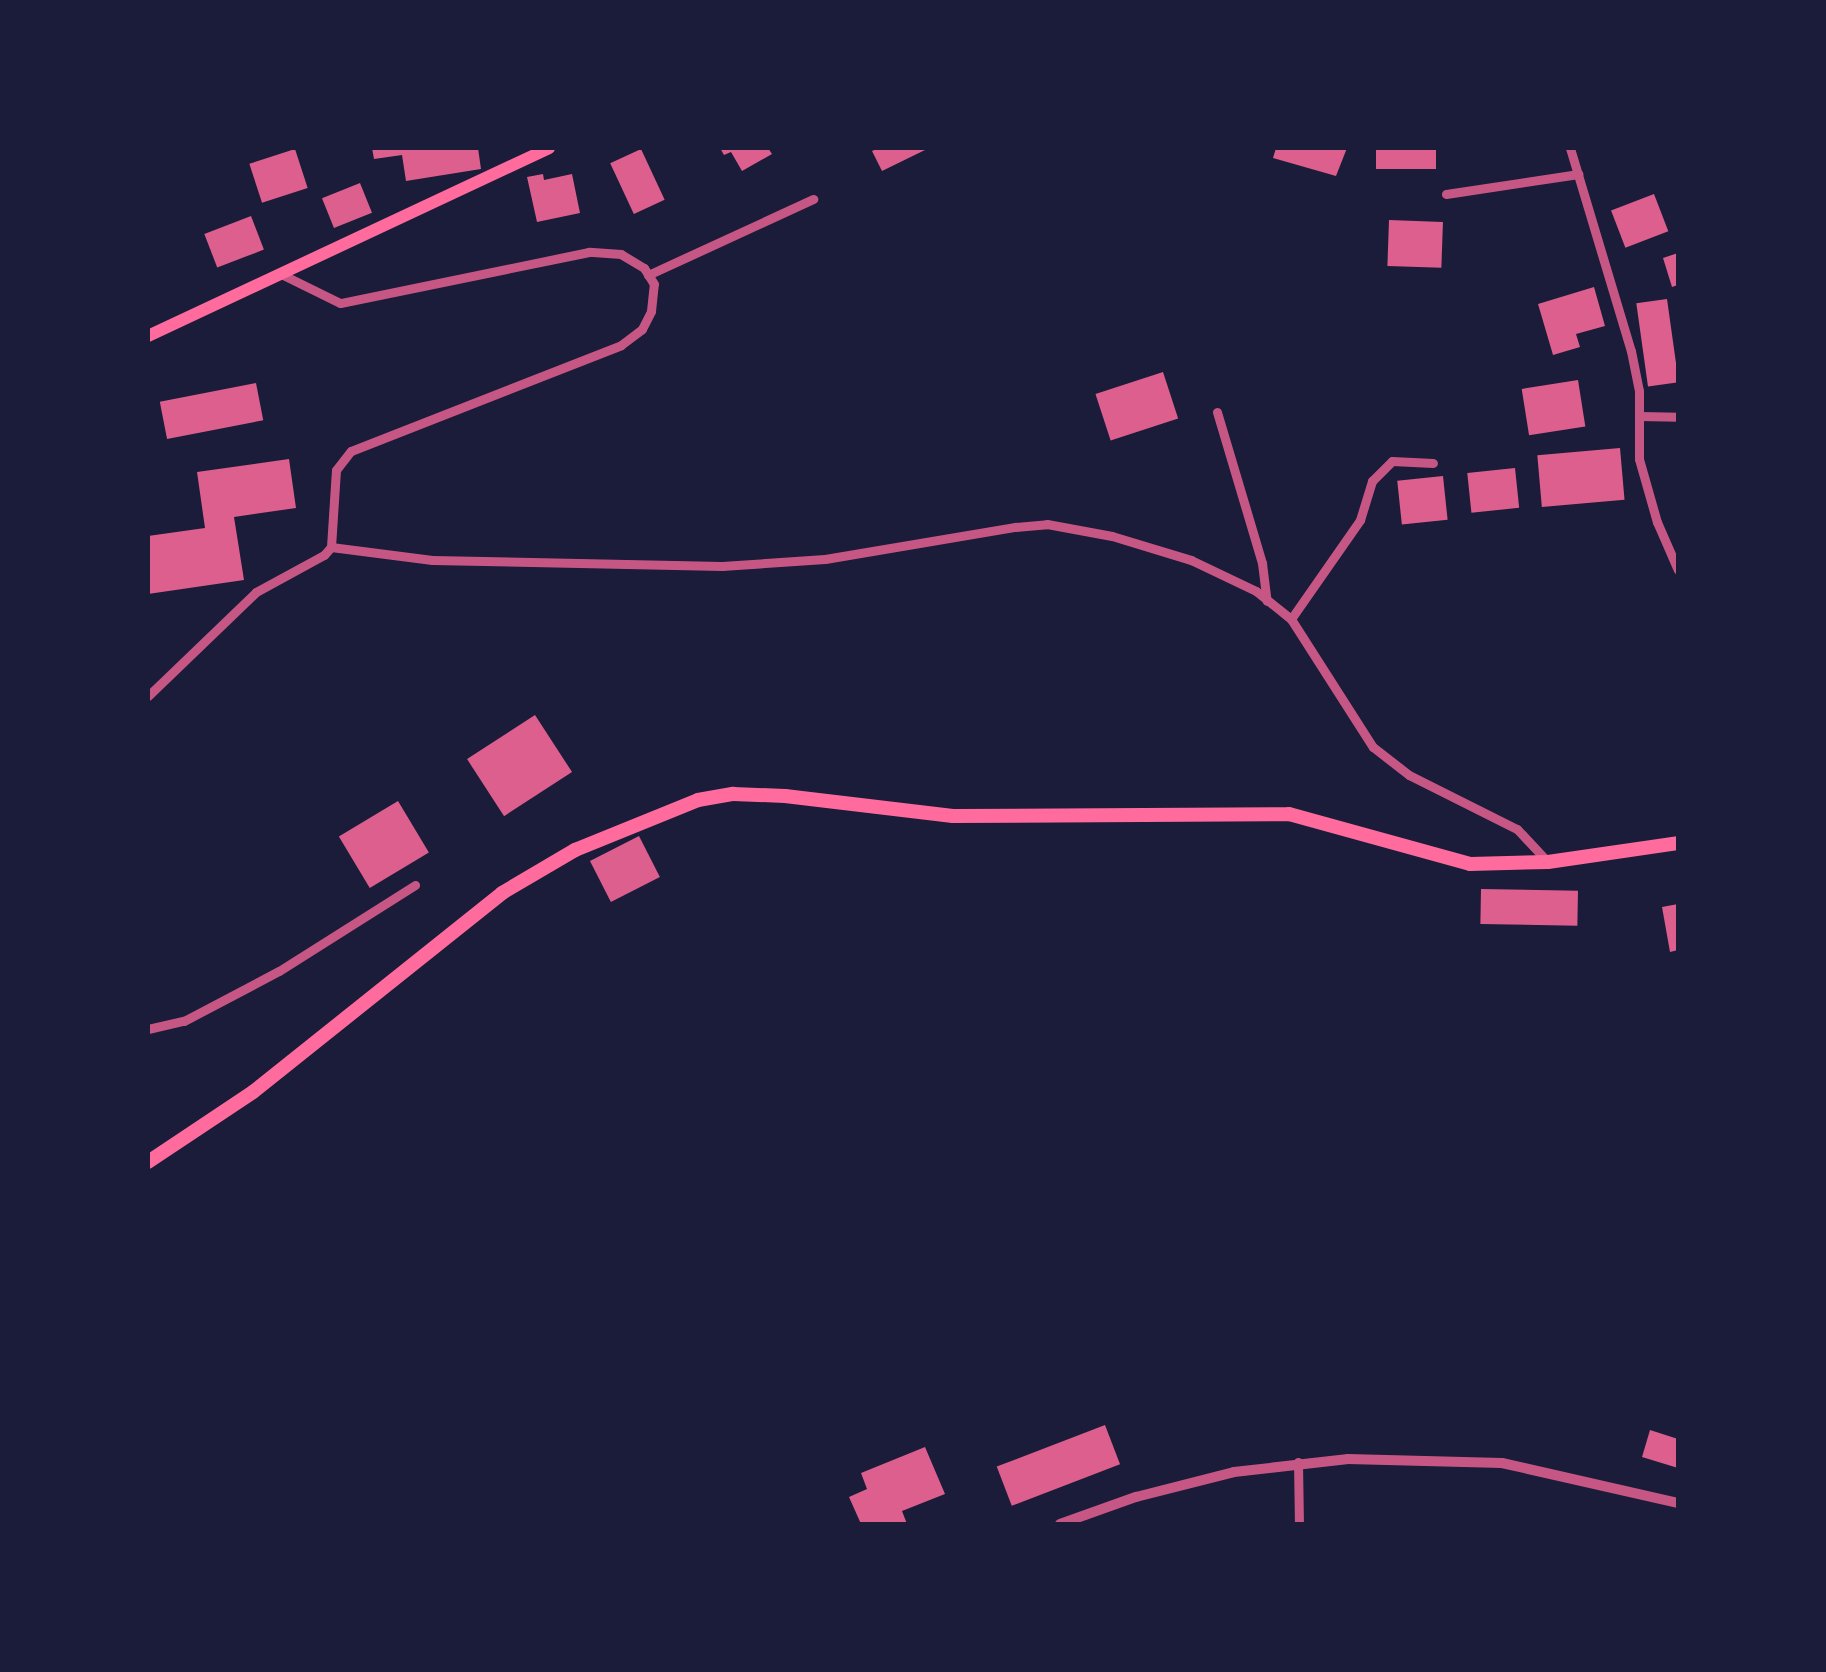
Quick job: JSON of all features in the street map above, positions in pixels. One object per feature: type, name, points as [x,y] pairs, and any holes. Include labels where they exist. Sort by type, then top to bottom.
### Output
[{"type":"main road","points":[[148,336],[549,148]]},
{"type":"main road","points":[[148,1162],[252,1092],[502,892],[575,850],[698,800],[733,794],[785,796],[972,817],[1289,814],[1347,828],[1444,860],[1548,862],[1678,843]]},
{"type":"street","points":[[1570,148],[1631,351],[1643,474],[1678,570]]},
{"type":"street","points":[[1446,194],[1578,174]]},
{"type":"street","points":[[648,275],[813,199]]},
{"type":"street","points":[[148,696],[256,592],[297,567],[316,562],[331,547],[336,470],[351,451],[621,345],[642,329],[652,311],[654,284],[621,254],[590,252],[340,304],[283,275]]},
{"type":"street","points":[[1217,412],[1262,563],[1268,601]]},
{"type":"street","points":[[1639,416],[1678,417]]},
{"type":"street","points":[[1291,620],[1360,520],[1372,480],[1392,461],[1433,463]]},
{"type":"street","points":[[331,547],[432,560],[722,566],[825,559],[1048,524],[1112,536],[1191,560],[1224,574],[1268,601],[1291,620],[1373,747],[1409,776],[1517,829],[1548,862]]},
{"type":"street","points":[[148,1029],[184,1021],[279,970],[415,885]]},
{"type":"street","points":[[1060,1524],[1172,1488],[1298,1462],[1468,1459],[1678,1503]]},
{"type":"street","points":[[1298,1462],[1300,1524]]},
{"type":"building","points":[[372,148],[478,148],[481,169],[406,181],[402,155],[374,159]]},
{"type":"building","points":[[720,148],[768,148],[772,154],[742,171],[731,152],[724,155]]},
{"type":"building","points":[[1276,148],[1347,148],[1336,176],[1273,158]]},
{"type":"building","points":[[1376,148],[1436,148],[1436,169],[1376,169]]},
{"type":"building","points":[[295,149],[308,188],[262,203],[249,164]]},
{"type":"building","points":[[641,149],[665,200],[634,214],[610,163]]},
{"type":"building","points":[[925,150],[882,171],[872,151]]},
{"type":"building","points":[[543,174],[544,180],[572,174],[580,213],[537,222],[527,177]]},
{"type":"building","points":[[360,183],[372,213],[334,228],[322,198]]},
{"type":"building","points":[[1654,194],[1668,231],[1625,248],[1611,210]]},
{"type":"building","points":[[251,216],[264,250],[217,268],[204,234]]},
{"type":"building","points":[[1389,220],[1443,222],[1441,268],[1387,266]]},
{"type":"building","points":[[1678,253],[1678,285],[1672,287],[1663,258]]},
{"type":"building","points":[[1594,287],[1605,326],[1576,334],[1580,347],[1553,355],[1538,304]]},
{"type":"building","points":[[1667,299],[1678,382],[1648,386],[1636,303]]},
{"type":"building","points":[[1163,372],[1178,419],[1111,441],[1095,394]]},
{"type":"building","points":[[1578,380],[1585,426],[1529,435],[1522,389]]},
{"type":"building","points":[[256,383],[263,420],[167,439],[160,402]]},
{"type":"building","points":[[1620,448],[1625,500],[1542,507],[1537,455]]},
{"type":"building","points":[[289,459],[296,508],[234,517],[244,580],[148,594],[148,536],[205,528],[197,472]]},
{"type":"building","points":[[1515,468],[1519,508],[1471,513],[1467,473]]},
{"type":"building","points":[[1443,476],[1448,520],[1402,525],[1397,481]]},
{"type":"building","points":[[535,715],[572,772],[504,816],[467,759]]},
{"type":"building","points":[[398,801],[429,852],[370,888],[339,837]]},
{"type":"building","points":[[639,836],[660,877],[611,902],[590,861]]},
{"type":"building","points":[[1481,889],[1578,891],[1577,926],[1480,924]]},
{"type":"building","points":[[1678,904],[1678,950],[1670,952],[1662,907]]},
{"type":"building","points":[[1105,1425],[1120,1464],[1012,1506],[997,1467]]},
{"type":"building","points":[[1650,1430],[1678,1439],[1678,1468],[1642,1457]]},
{"type":"building","points":[[925,1447],[945,1494],[902,1511],[907,1524],[861,1524],[849,1497],[867,1489],[861,1473]]}]
